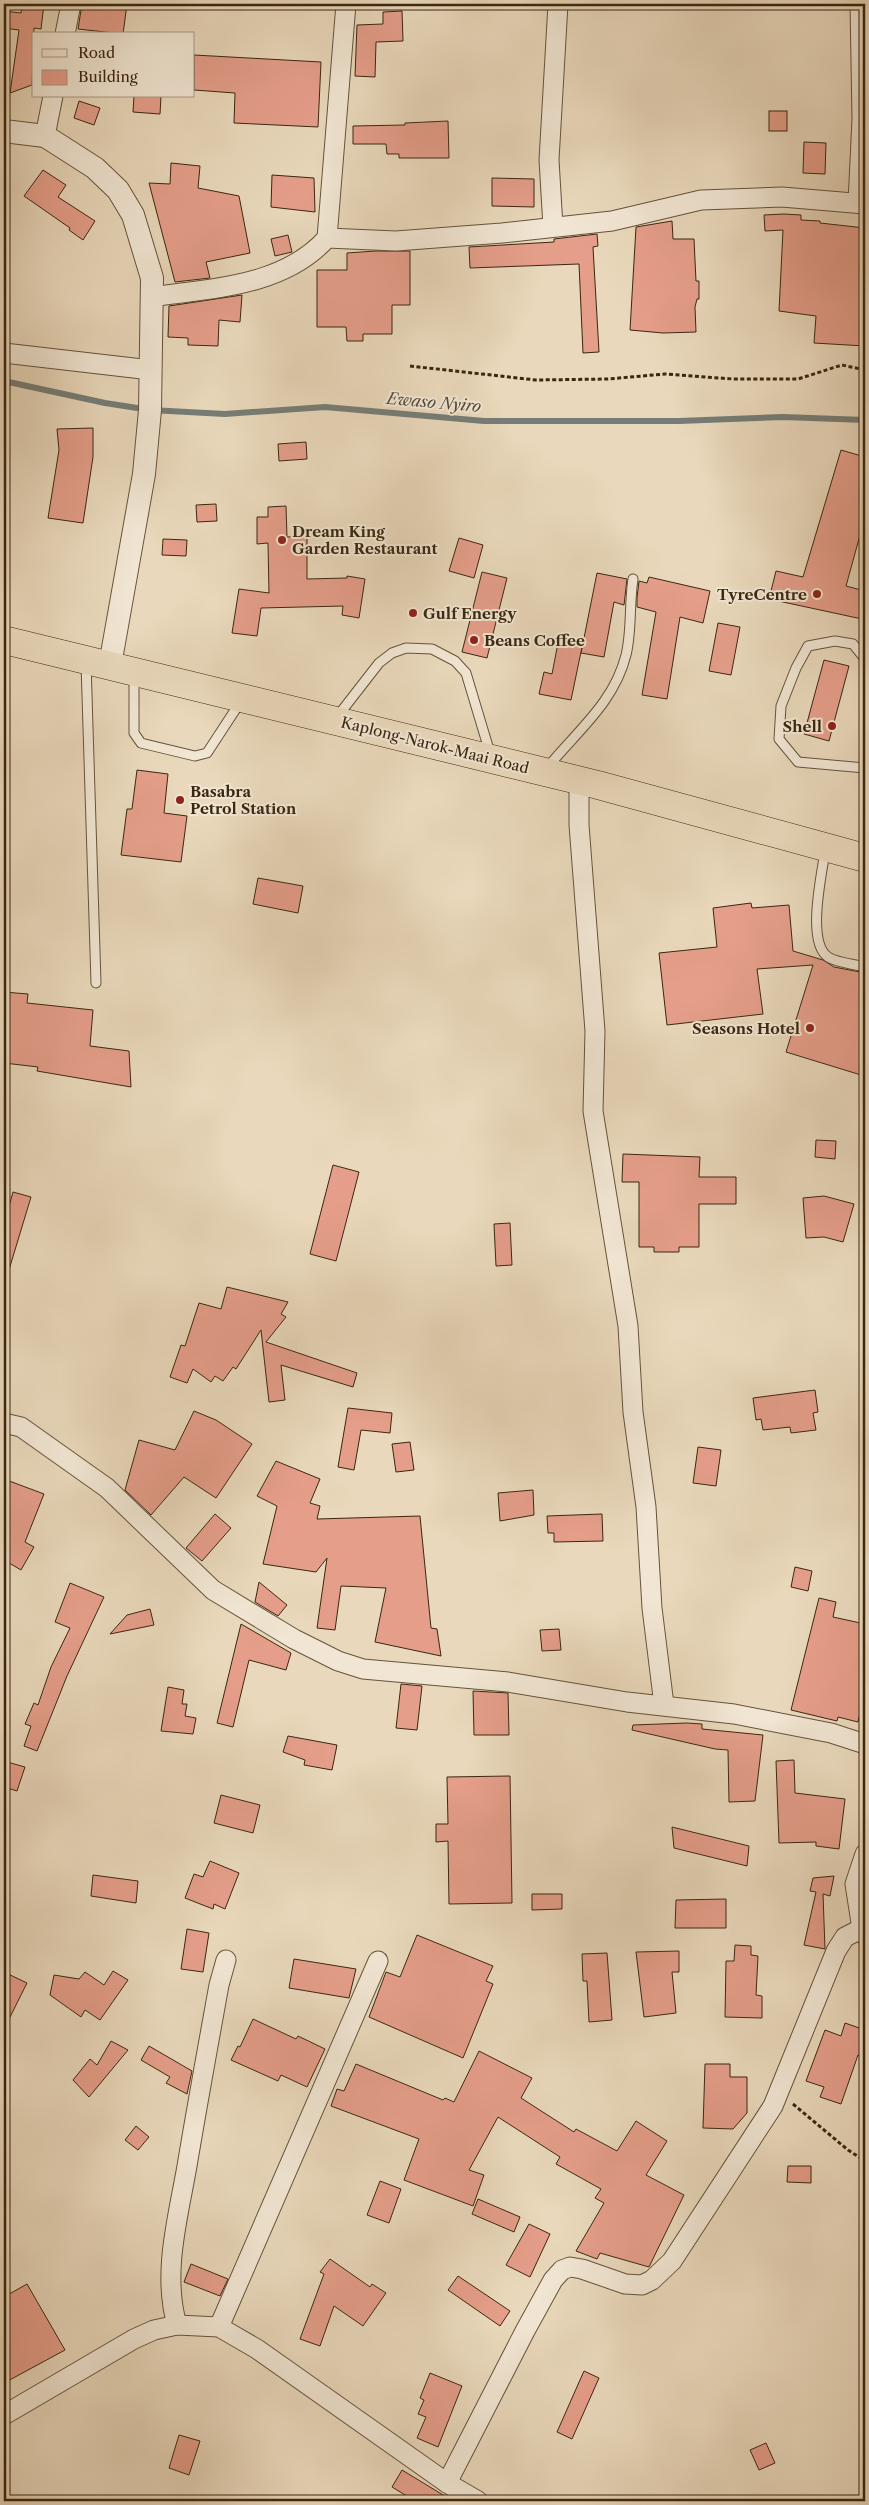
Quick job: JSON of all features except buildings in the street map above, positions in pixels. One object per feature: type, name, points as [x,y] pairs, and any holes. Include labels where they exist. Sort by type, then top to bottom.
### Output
[{"type":"highway","name":"Kaplong-Narok-Maai Road","points":[[4,640],[579,780],[734,820],[825,848],[865,858]]},
{"type":"street","points":[[65,32],[71,4]]},
{"type":"street","points":[[151,297],[246,284],[295,265],[317,250],[327,238],[346,4]]},
{"type":"street","points":[[553,227],[549,160],[558,4]]},
{"type":"street","points":[[327,238],[396,241],[553,227],[612,221],[702,200],[782,197],[862,203],[860,4]]},
{"type":"street","points":[[45,136],[53,98]]},
{"type":"street","points":[[4,131],[45,136],[95,168],[118,190],[133,215],[152,278],[150,410],[144,474],[110,665]]},
{"type":"street","points":[[4,353],[151,370]]},
{"type":"street","points":[[579,780],[579,825],[595,1031],[593,1111],[628,1326],[633,1412],[646,1507],[652,1608],[664,1705]]},
{"type":"street","points":[[4,1423],[21,1427],[107,1488],[213,1590],[294,1639],[338,1661],[363,1668],[508,1682],[627,1702],[734,1714],[831,1733],[865,1744]]},
{"type":"street","points":[[447,2483],[524,2331],[553,2280],[562,2270],[570,2267],[582,2269],[625,2284],[642,2285],[652,2280],[672,2261],[773,2106],[836,1952],[845,1937],[864,1930],[855,1884],[865,1854]]},
{"type":"street","points":[[177,2325],[170,2303],[169,2280],[175,2235],[217,1994],[226,1960]]},
{"type":"street","points":[[219,2327],[378,1961]]},
{"type":"street","points":[[4,2415],[154,2330],[177,2325],[219,2327],[257,2349],[447,2483],[478,2501]]},
{"type":"lane","points":[[543,772],[576,733],[600,710],[614,687],[626,656],[629,600],[633,578]]},
{"type":"lane","points":[[865,659],[853,644],[835,641],[808,646],[796,668],[781,706],[780,740],[798,762],[865,768]]},
{"type":"lane","points":[[334,721],[379,663],[392,653],[406,648],[432,649],[455,661],[466,673],[472,685],[492,758]]},
{"type":"lane","points":[[110,665],[134,733],[141,743],[195,756],[207,753],[243,698]]},
{"type":"lane","points":[[96,983],[110,665]]},
{"type":"lane","points":[[825,848],[817,912],[818,941],[822,952],[829,958],[865,967]]},
{"type":"path","points":[[410,366],[536,380],[608,379],[665,374],[733,379],[798,379],[842,364],[865,370]]},
{"type":"path","points":[[780,2091],[840,2143],[865,2161]]},
{"type":"waterway","name":"Ewaso Nyiro","points":[[4,381],[105,403],[150,410],[225,414],[325,407],[484,421],[679,421],[783,417],[865,420]]},
{"type":"place","name":"Dream King Garden Restaurant","points":[[282,540]]},
{"type":"place","name":"TyreCentre","points":[[817,594]]},
{"type":"place","name":"Gulf Energy","points":[[413,613]]},
{"type":"place","name":"Beans Coffee","points":[[474,640]]},
{"type":"place","name":"Shell","points":[[832,726]]},
{"type":"place","name":"Basabra Petrol Station","points":[[180,800]]},
{"type":"place","name":"Seasons Hotel","points":[[810,1028]]}]
